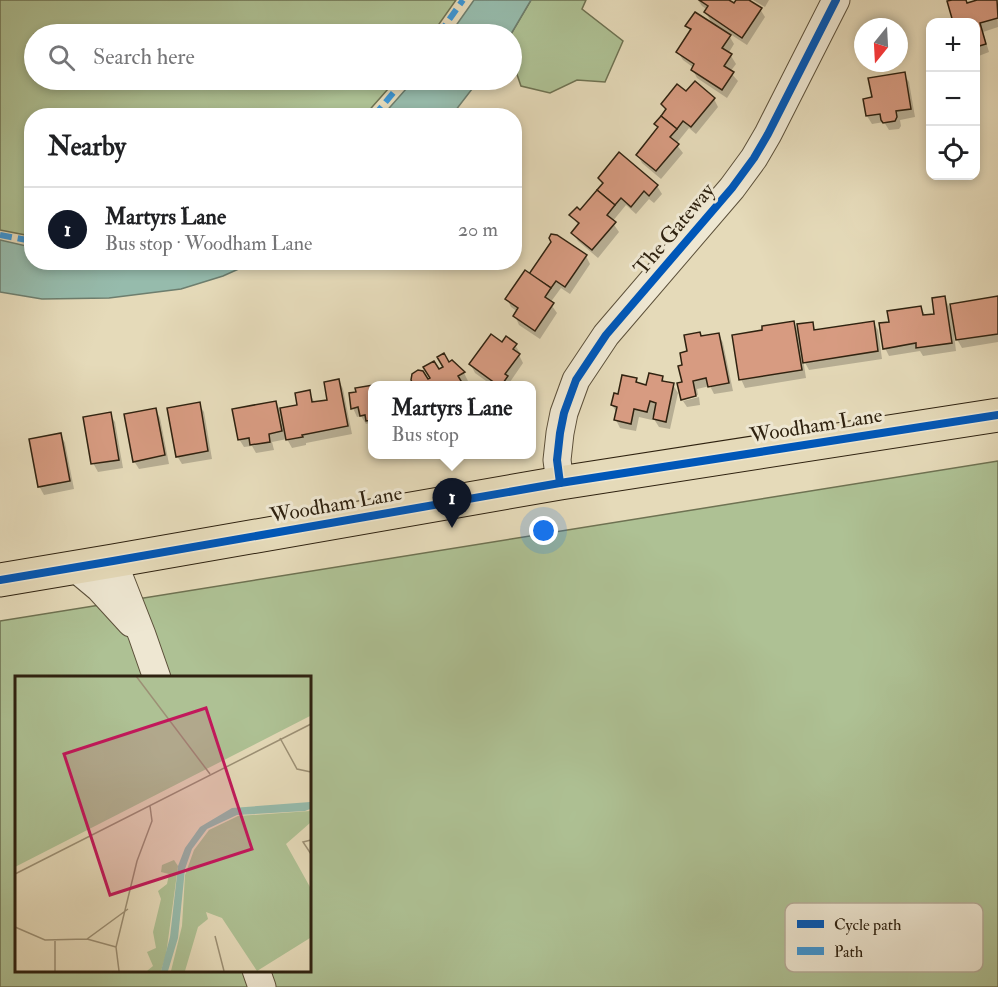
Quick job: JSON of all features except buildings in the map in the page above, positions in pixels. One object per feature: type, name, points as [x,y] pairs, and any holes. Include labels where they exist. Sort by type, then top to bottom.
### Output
[{"type":"main road","name":"Woodham Lane","points":[[0,580],[560,483],[998,415]]},
{"type":"street","name":"The Gateway","points":[[560,483],[557,460],[560,433],[564,413],[576,380],[606,335],[732,188],[754,158],[836,0]]},
{"type":"street","points":[[114,561],[156,676]]},
{"type":"street","points":[[75,568],[99,588],[142,635]]},
{"type":"street","points":[[257,972],[262,987]]},
{"type":"shaded area","points":[[0,0],[456,0],[439,24],[24,24],[24,90],[387,90],[371,108],[24,108],[24,235],[0,230]]},
{"type":"shaded area","points":[[474,0],[531,0],[517,24],[457,24]]},
{"type":"shaded area","points":[[531,0],[586,0],[582,9],[623,41],[605,82],[577,80],[550,93],[522,86],[522,24],[517,24]]},
{"type":"shaded area","points":[[405,90],[471,90],[457,108],[389,108]]},
{"type":"shaded area","points":[[0,240],[24,245],[24,270],[236,270],[181,289],[109,298],[42,299],[0,292]]},
{"type":"shaded area","points":[[998,461],[998,987],[0,987],[0,621]]},
{"type":"marked path","points":[[446,24],[463,0]]},
{"type":"marked path","points":[[381,108],[396,90]]},
{"type":"marked path","points":[[0,235],[24,240]]},
{"type":"cycle path","points":[[560,483],[557,460],[560,433],[564,413],[576,380],[606,335],[732,188],[754,158],[836,0]]},
{"type":"cycle path","points":[[0,580],[560,483],[998,415]]},
{"type":"place","name":"Martyrs Lane","points":[[452,528]]}]
